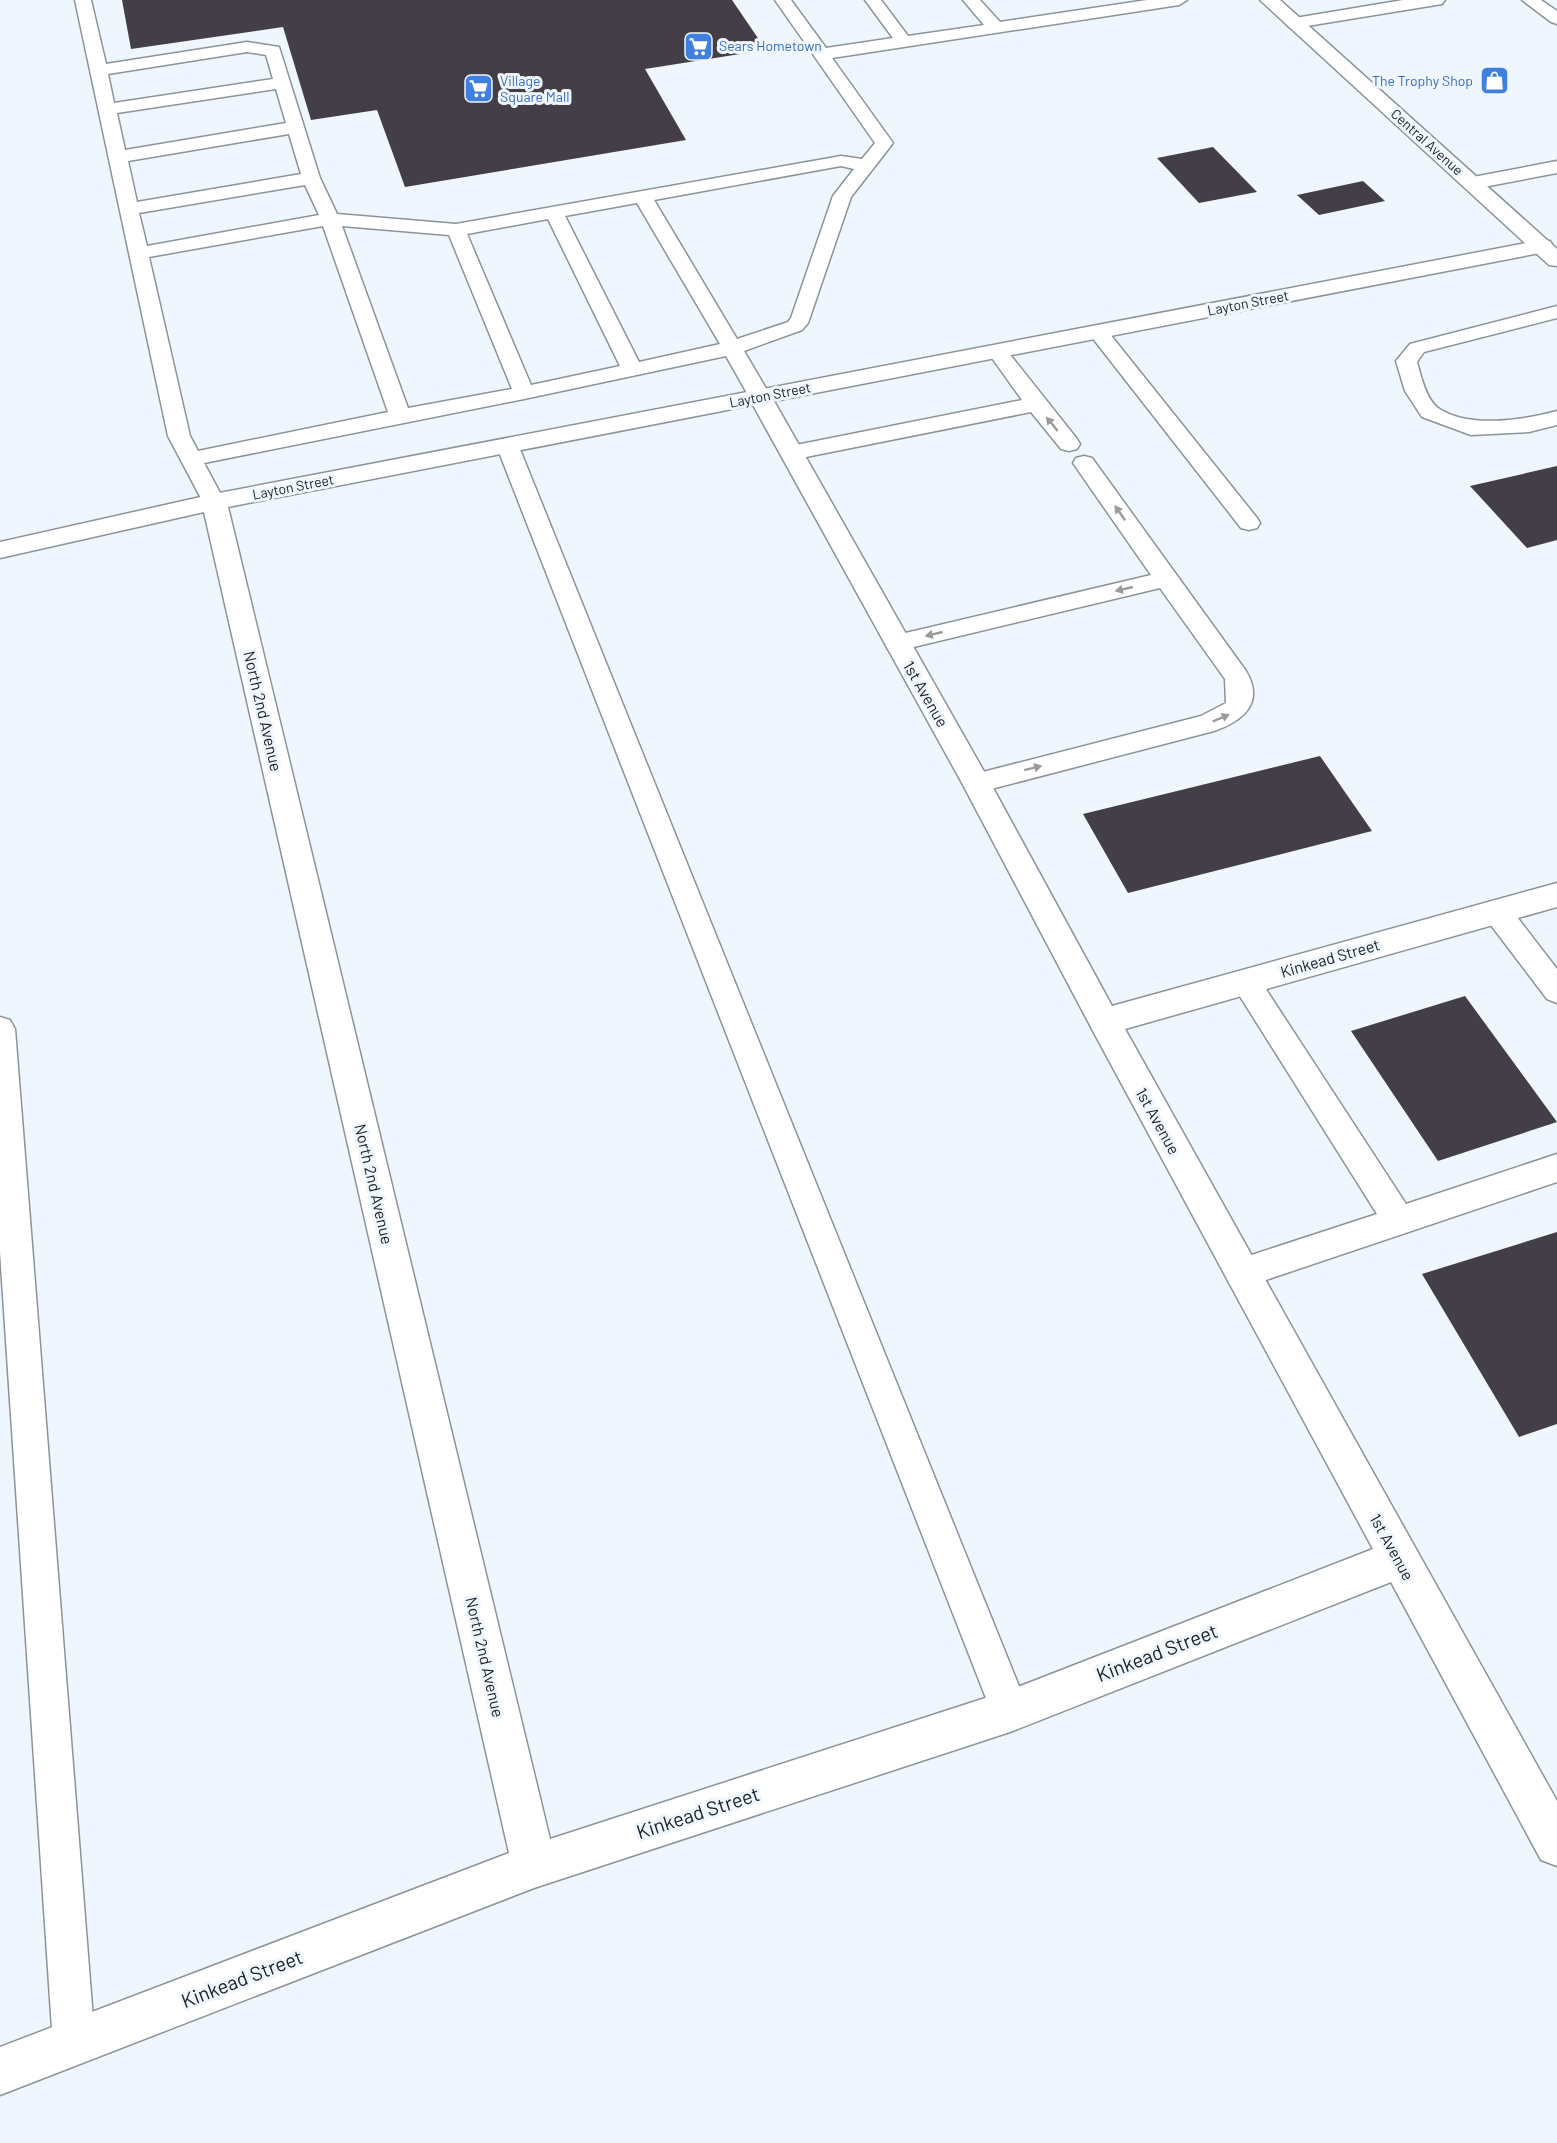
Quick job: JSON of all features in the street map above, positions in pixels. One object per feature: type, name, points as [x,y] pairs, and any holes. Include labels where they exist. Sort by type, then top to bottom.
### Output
[{"type":"street","name":"Central Avenue","points":[[1269,0],[1550,253]]},
{"type":"street","points":[[1294,23],[1436,0]]},
{"type":"street","name":"Layton Street","points":[[0,550],[214,502],[997,351],[1550,253]]},
{"type":"street","name":"1st Avenue","points":[[760,397],[976,783],[1398,1559],[1557,1844]]},
{"type":"street","name":"North 2nd Avenue","points":[[214,502],[534,1866]]},
{"type":"street","name":"Kinkead Street","points":[[1104,1022],[1557,895]]},
{"type":"street","name":"Kinkead Street","points":[[0,2071],[534,1866],[1010,1710],[1398,1559]]},
{"type":"lane","points":[[83,0],[179,436],[214,502]]},
{"type":"lane","points":[[191,459],[633,370],[732,348],[795,326],[801,319],[842,196],[884,143],[783,0]]},
{"type":"lane","points":[[873,0],[904,42]]},
{"type":"lane","points":[[971,0],[996,28]]},
{"type":"lane","points":[[1058,0],[1073,16]]},
{"type":"lane","points":[[822,54],[1179,0]]},
{"type":"lane","points":[[1530,0],[1557,19]]},
{"type":"lane","points":[[98,70],[248,47],[273,51],[311,178],[330,219],[400,416]]},
{"type":"lane","points":[[107,109],[282,83]]},
{"type":"lane","points":[[117,157],[296,127]]},
{"type":"lane","points":[[138,253],[330,219],[456,230],[841,161],[865,165]]},
{"type":"lane","points":[[1473,183],[1557,167]]},
{"type":"lane","points":[[129,209],[311,178]]},
{"type":"lane","points":[[643,197],[760,397]]},
{"type":"lane","points":[[554,213],[633,370]]},
{"type":"lane","points":[[456,230],[524,393]]},
{"type":"lane","points":[[1557,312],[1418,348],[1406,361],[1416,391],[1430,412],[1471,428],[1529,425],[1557,418]]},
{"type":"lane","points":[[1098,332],[1249,523]]},
{"type":"lane","points":[[997,351],[1069,444]]},
{"type":"lane","points":[[791,453],[1036,404]]},
{"type":"lane","points":[[508,447],[1010,1710]]},
{"type":"lane","points":[[976,783],[1205,724],[1229,716],[1239,705],[1242,692],[1237,677],[1084,463]]},
{"type":"lane","points":[[897,643],[1166,579]]},
{"type":"lane","points":[[1497,912],[1557,992]]},
{"type":"lane","points":[[1246,982],[1400,1222]]},
{"type":"lane","points":[[0,1029],[74,2044]]},
{"type":"lane","points":[[1242,1273],[1557,1168]]},
{"type":"building","name":"Village Square Mall","points":[[122,0],[732,0],[766,50],[645,69],[686,140],[405,187],[377,110],[311,120],[283,27],[131,49]]},
{"type":"building","points":[[1213,147],[1257,192],[1199,203],[1157,158]]},
{"type":"building","points":[[1363,181],[1385,201],[1319,215],[1297,195]]},
{"type":"building","points":[[1557,466],[1557,540],[1527,548],[1470,486]]},
{"type":"building","points":[[1320,756],[1372,831],[1128,893],[1083,814]]},
{"type":"building","points":[[1465,996],[1557,1122],[1438,1161],[1351,1031]]},
{"type":"building","points":[[1557,1232],[1557,1424],[1519,1437],[1422,1274]]},
{"type":"place","name":"Sears Hometown","points":[[698,46]]},
{"type":"place","name":"The Trophy Shop","points":[[1494,81]]},
{"type":"place","name":"Village Square Mall","points":[[479,89]]}]
